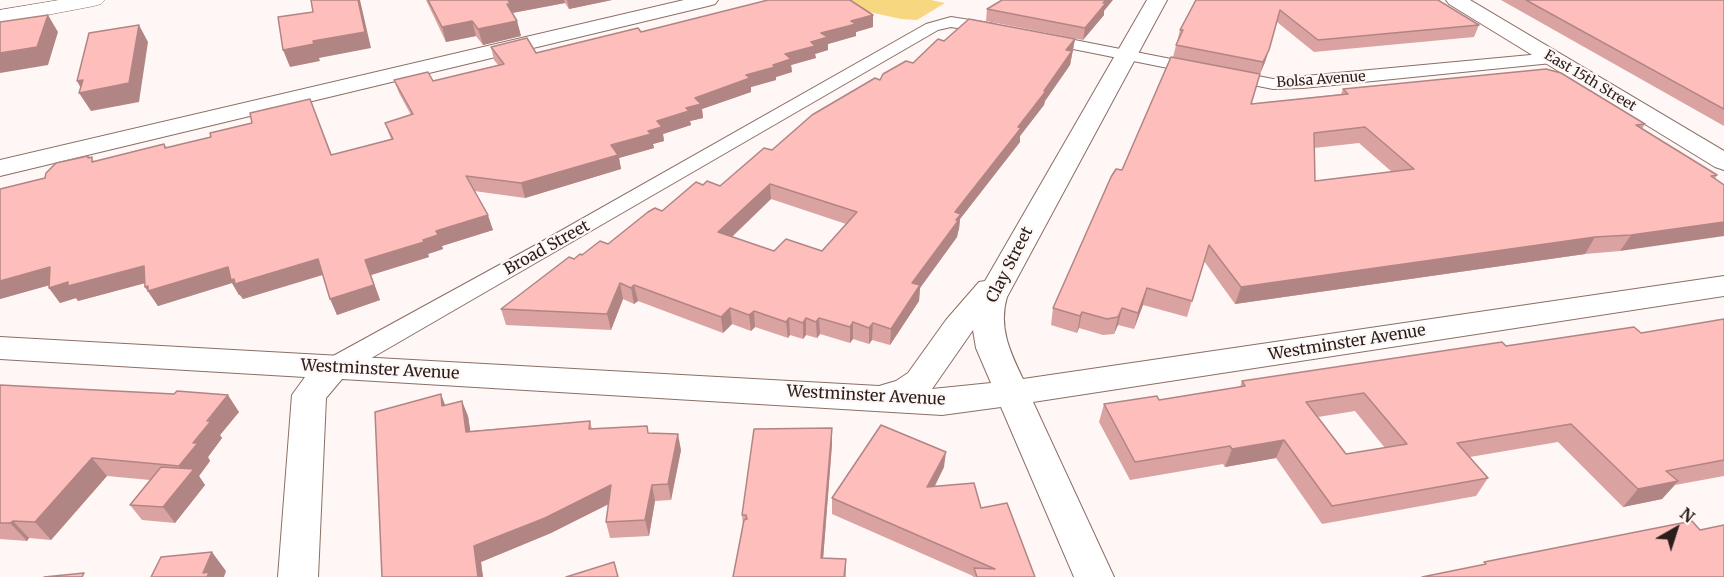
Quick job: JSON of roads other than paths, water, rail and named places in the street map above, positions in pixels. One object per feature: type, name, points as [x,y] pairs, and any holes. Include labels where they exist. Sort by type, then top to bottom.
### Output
[{"type":"highway","points":[[0,17],[94,0]]},
{"type":"street","points":[[0,168],[708,0]]},
{"type":"street","name":"Clay Street","points":[[1094,577],[992,348],[986,322],[991,297],[1001,278],[1157,0]]},
{"type":"street","name":"East 15th Street","points":[[1456,0],[1724,162]]},
{"type":"street","name":"Broad Street","points":[[298,577],[309,395],[333,368],[932,27],[951,22],[1010,32]]},
{"type":"street","name":"Bolsa Avenue","points":[[1033,37],[1125,57],[1273,84],[1552,58]]},
{"type":"street","points":[[879,399],[907,391],[920,381],[957,328],[1001,278]]},
{"type":"street","name":"Westminster Avenue","points":[[0,348],[942,402],[1724,286]]}]
